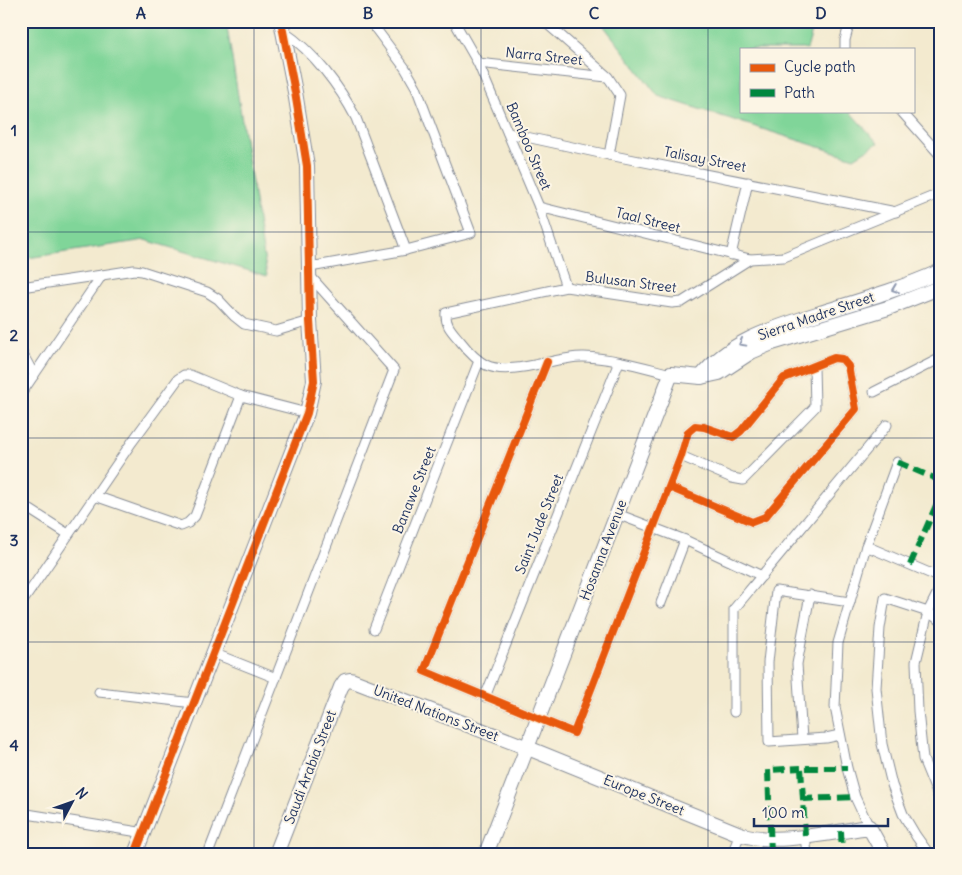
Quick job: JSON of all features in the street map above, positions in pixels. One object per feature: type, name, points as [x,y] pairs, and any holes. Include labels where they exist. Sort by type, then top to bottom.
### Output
[{"type":"street","points":[[310,271],[471,234],[416,87],[405,68],[370,21]]},
{"type":"street","name":"Bamboo Street","points":[[454,21],[478,63],[508,133],[539,207],[566,287]]},
{"type":"street","points":[[544,21],[608,77],[620,95],[609,155]]},
{"type":"street","points":[[845,48],[850,21]]},
{"type":"street","points":[[282,27],[308,51],[349,105],[356,118],[406,250]]},
{"type":"street","points":[[135,854],[307,412],[314,382],[310,321],[307,166],[282,27]]},
{"type":"street","name":"Narra Street","points":[[478,63],[608,77]]},
{"type":"street","points":[[902,112],[941,156]]},
{"type":"street","name":"Talisay Street","points":[[508,133],[896,212]]},
{"type":"street","points":[[731,255],[748,182]]},
{"type":"street","name":"Bulusan Street","points":[[446,313],[566,287],[672,303],[682,302],[750,259],[784,257],[941,193]]},
{"type":"street","name":"Taal Street","points":[[539,207],[750,259]]},
{"type":"street","points":[[21,288],[134,270],[207,292],[244,324],[276,331],[310,321]]},
{"type":"street","points":[[208,854],[394,370],[310,271]]},
{"type":"street","name":"Sierra Madre Street","points":[[701,376],[712,363],[745,341],[767,331],[883,294],[941,271]]},
{"type":"street","points":[[21,394],[102,275]]},
{"type":"street","name":"Sierra Madre Street","points":[[446,313],[449,327],[480,361],[498,369],[510,369],[565,358],[584,357],[619,362],[671,374],[701,376],[719,373],[751,352],[772,343],[888,308],[941,287]]},
{"type":"street","points":[[834,309],[838,323]]},
{"type":"street","points":[[21,352],[34,375]]},
{"type":"street","points":[[547,362],[424,671],[485,697],[538,723],[574,733],[668,487],[681,456],[688,432],[695,426],[704,427],[733,437],[784,378],[834,358],[842,359],[848,366],[856,409],[765,517],[752,522],[668,487]]},
{"type":"street","points":[[874,392],[941,358]]},
{"type":"street","name":"Banawe Street","points":[[374,629],[480,361]]},
{"type":"street","name":"Saint Jude Street","points":[[485,697],[619,362]]},
{"type":"street","points":[[681,456],[732,478],[743,480],[815,407],[814,367]]},
{"type":"street","name":"Hosanna Avenue","points":[[486,854],[671,374]]},
{"type":"street","points":[[21,604],[68,534],[178,379],[184,375],[190,375],[241,396],[307,412]]},
{"type":"street","points":[[95,496],[180,526],[188,523],[195,516],[241,396]]},
{"type":"street","points":[[734,712],[734,609],[887,425]]},
{"type":"street","points":[[884,854],[855,797],[846,768],[835,707],[838,643],[866,546],[897,462]]},
{"type":"street","points":[[21,504],[68,534]]},
{"type":"street","points":[[617,514],[685,540],[762,576]]},
{"type":"street","points":[[661,603],[685,540]]},
{"type":"street","points":[[866,546],[941,578]]},
{"type":"street","points":[[941,586],[928,612],[916,662],[923,760],[941,803]]},
{"type":"street","points":[[840,735],[770,742],[768,662],[776,591],[850,602]]},
{"type":"street","points":[[802,740],[798,664],[810,595]]},
{"type":"street","points":[[929,854],[903,814],[892,785],[882,744],[876,688],[880,628],[885,598],[928,612],[941,620]]},
{"type":"street","points":[[213,654],[276,678]]},
{"type":"street","name":"United Nations Street","points":[[344,681],[351,680],[360,683],[528,748]]},
{"type":"street","name":"Saudi Arabia Street","points":[[276,854],[344,681]]},
{"type":"street","points":[[99,692],[194,703]]},
{"type":"street","name":"Europe Street","points":[[528,748],[740,834],[761,839],[806,836],[869,827]]},
{"type":"street","points":[[21,813],[144,832]]},
{"type":"street","points":[[732,854],[740,834]]},
{"type":"street","points":[[806,836],[806,854]]},
{"type":"green space","points":[[21,21],[226,21],[267,276],[145,240],[21,259]]},
{"type":"green space","points":[[600,21],[815,21],[807,48],[740,48],[740,112],[850,112],[878,143],[854,158],[658,96]]},
{"type":"marked path","points":[[897,462],[941,481]]},
{"type":"marked path","points":[[910,565],[941,494]]},
{"type":"marked path","points":[[803,799],[801,768],[847,768]]},
{"type":"marked path","points":[[771,854],[768,770],[801,768]]},
{"type":"marked path","points":[[805,836],[803,799],[855,797]]},
{"type":"marked path","points":[[841,831],[842,854]]},
{"type":"cycle path","points":[[135,854],[307,413],[314,381],[310,321],[307,166],[281,21]]},
{"type":"cycle path","points":[[547,362],[424,671],[574,733],[681,456],[688,432],[695,426],[704,427],[733,437],[741,431],[784,378],[834,358],[842,359],[848,366],[856,409],[765,517],[752,522],[669,487]]}]
